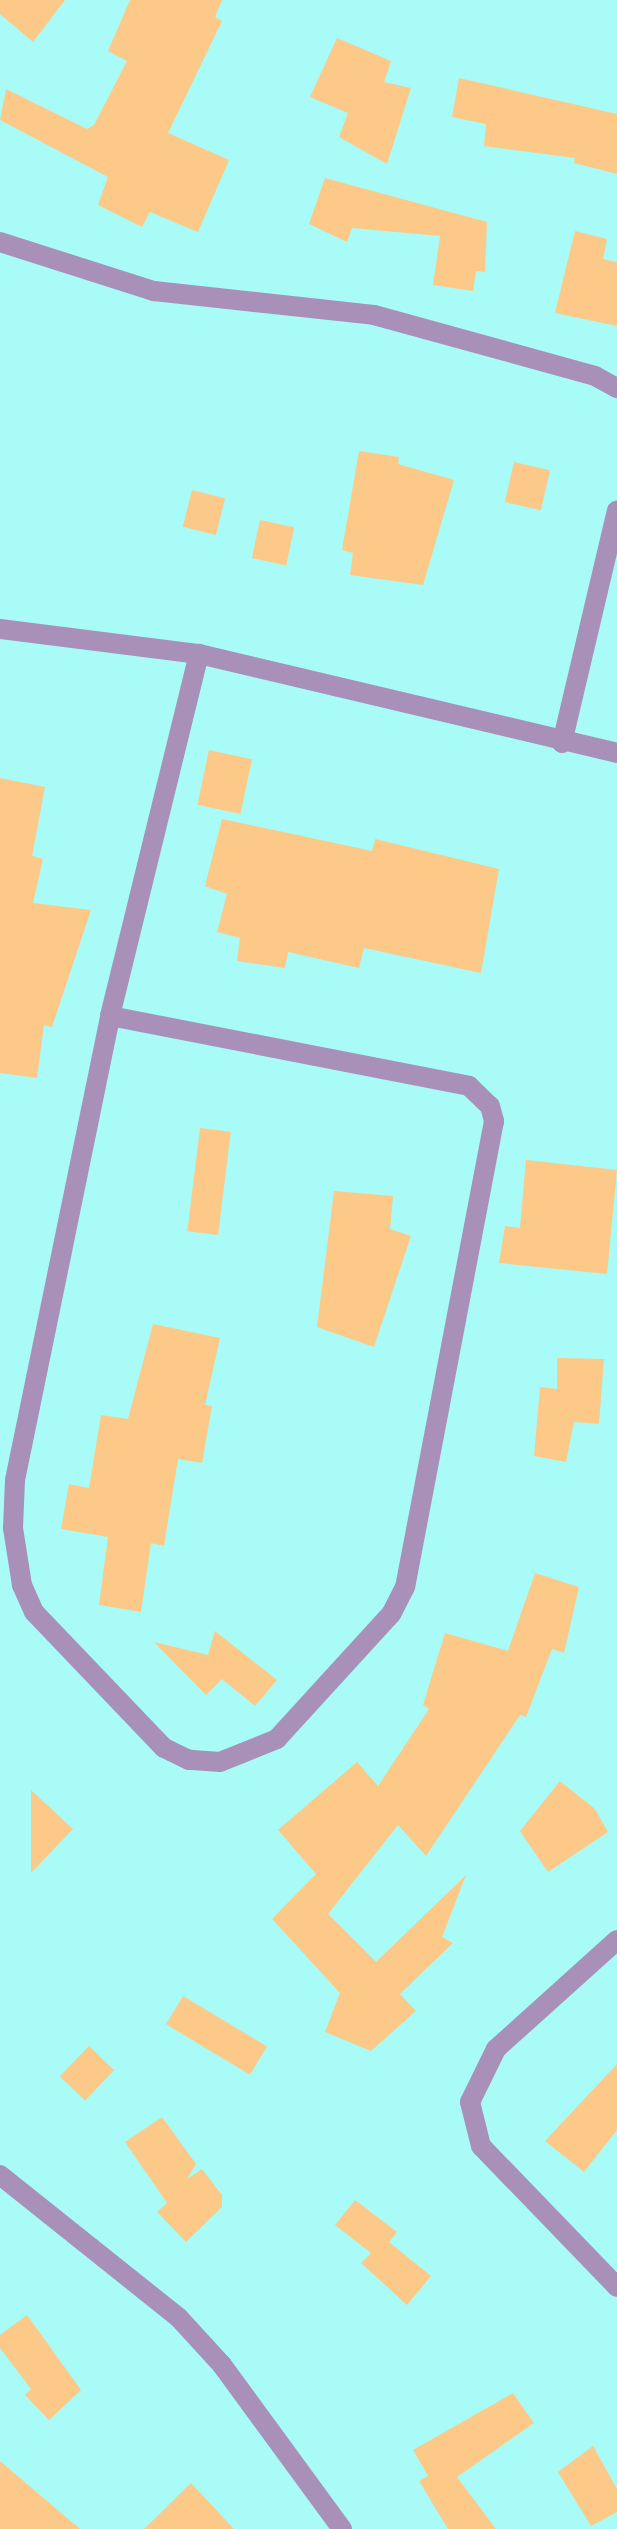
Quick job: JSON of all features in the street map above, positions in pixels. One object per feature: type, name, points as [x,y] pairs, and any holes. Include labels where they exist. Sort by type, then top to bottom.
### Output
[{"type":"street","points":[[0,242],[154,291],[374,315],[595,376],[617,388]]},
{"type":"street","points":[[562,743],[617,510]]},
{"type":"street","points":[[0,629],[199,654],[562,743],[617,753]]},
{"type":"street","points":[[110,1016],[469,1086],[490,1106],[494,1121],[405,1587],[391,1614],[277,1739],[220,1762],[189,1760],[164,1748],[34,1612],[15,1554],[15,1480],[110,1016],[199,654]]},
{"type":"street","points":[[617,1940],[496,2049],[470,2102],[481,2146],[617,2287]]},
{"type":"street","points":[[0,2175],[179,2318],[231,2377],[342,2529]]},
{"type":"building","points":[[0,0],[65,0],[33,42],[0,14]]},
{"type":"building","points":[[130,0],[222,0],[215,17],[222,21],[168,133],[229,160],[198,232],[150,212],[142,227],[98,205],[108,177],[0,120],[6,89],[87,129],[94,125],[127,61],[108,51]]},
{"type":"building","points":[[337,38],[391,61],[384,82],[411,88],[387,164],[339,137],[348,113],[310,97]]},
{"type":"building","points":[[459,78],[617,114],[617,174],[574,163],[575,158],[484,146],[486,124],[452,117]]},
{"type":"building","points":[[325,178],[487,222],[485,272],[476,271],[473,291],[433,285],[440,236],[352,228],[347,242],[309,224]]},
{"type":"building","points":[[575,231],[607,239],[603,259],[617,262],[617,326],[555,313]]},
{"type":"building","points":[[359,451],[399,457],[398,464],[454,480],[423,585],[350,575],[353,553],[342,550]]},
{"type":"building","points":[[514,462],[550,470],[541,510],[505,502]]},
{"type":"building","points":[[192,490],[225,498],[216,535],[183,527]]},
{"type":"building","points":[[260,520],[294,527],[286,565],[252,558]]},
{"type":"building","points":[[209,750],[252,759],[240,814],[197,805]]},
{"type":"building","points":[[0,778],[45,787],[32,856],[43,859],[33,903],[91,910],[52,1027],[44,1025],[37,1078],[0,1073]]},
{"type":"building","points":[[222,819],[372,851],[375,839],[499,869],[481,973],[364,948],[359,968],[288,952],[285,968],[237,961],[240,938],[217,932],[227,894],[205,886]]},
{"type":"building","points":[[200,1128],[231,1132],[218,1235],[187,1231]]},
{"type":"building","points":[[526,1160],[617,1170],[607,1274],[499,1263],[505,1226],[520,1228]]},
{"type":"building","points":[[334,1191],[393,1196],[390,1229],[411,1236],[374,1347],[317,1327]]},
{"type":"building","points":[[153,1324],[220,1338],[205,1405],[212,1406],[202,1463],[178,1459],[164,1546],[151,1543],[141,1612],[99,1605],[108,1537],[61,1529],[69,1484],[89,1488],[101,1415],[128,1419]]},
{"type":"building","points":[[557,1358],[604,1359],[599,1424],[574,1422],[566,1462],[534,1456],[540,1387],[557,1389]]},
{"type":"building","points":[[535,1573],[579,1587],[564,1653],[552,1649],[526,1717],[520,1715],[426,1856],[398,1825],[328,1914],[376,1962],[466,1875],[442,1937],[453,1943],[400,1994],[416,2011],[371,2051],[325,2032],[340,1993],[272,1919],[316,1874],[278,1830],[357,1762],[378,1786],[429,1709],[423,1705],[445,1633],[508,1651]]},
{"type":"building","points":[[215,1631],[277,1680],[255,1706],[222,1679],[206,1695],[154,1642],[208,1655]]},
{"type":"building","points":[[560,1781],[595,1809],[608,1832],[548,1872],[520,1831]]},
{"type":"building","points":[[31,1790],[73,1829],[31,1873]]},
{"type":"building","points":[[183,1996],[267,2046],[250,2075],[166,2024]]},
{"type":"building","points":[[89,2046],[114,2070],[85,2101],[60,2076]]},
{"type":"building","points":[[617,2064],[617,2130],[584,2172],[545,2141]]},
{"type":"building","points":[[162,2117],[196,2164],[187,2179],[202,2169],[222,2195],[222,2207],[186,2242],[157,2212],[167,2203],[125,2142]]},
{"type":"building","points":[[355,2200],[397,2232],[389,2242],[431,2276],[407,2305],[361,2263],[371,2253],[335,2225]]},
{"type":"building","points":[[27,2315],[81,2390],[49,2420],[25,2395],[31,2389],[0,2348],[0,2335]]},
{"type":"building","points":[[513,2393],[534,2423],[457,2477],[496,2529],[448,2529],[419,2481],[428,2476],[413,2450]]},
{"type":"building","points":[[593,2446],[617,2489],[617,2512],[591,2526],[558,2472]]},
{"type":"building","points":[[0,2461],[80,2529],[0,2529]]},
{"type":"building","points":[[191,2483],[234,2529],[144,2529]]}]
